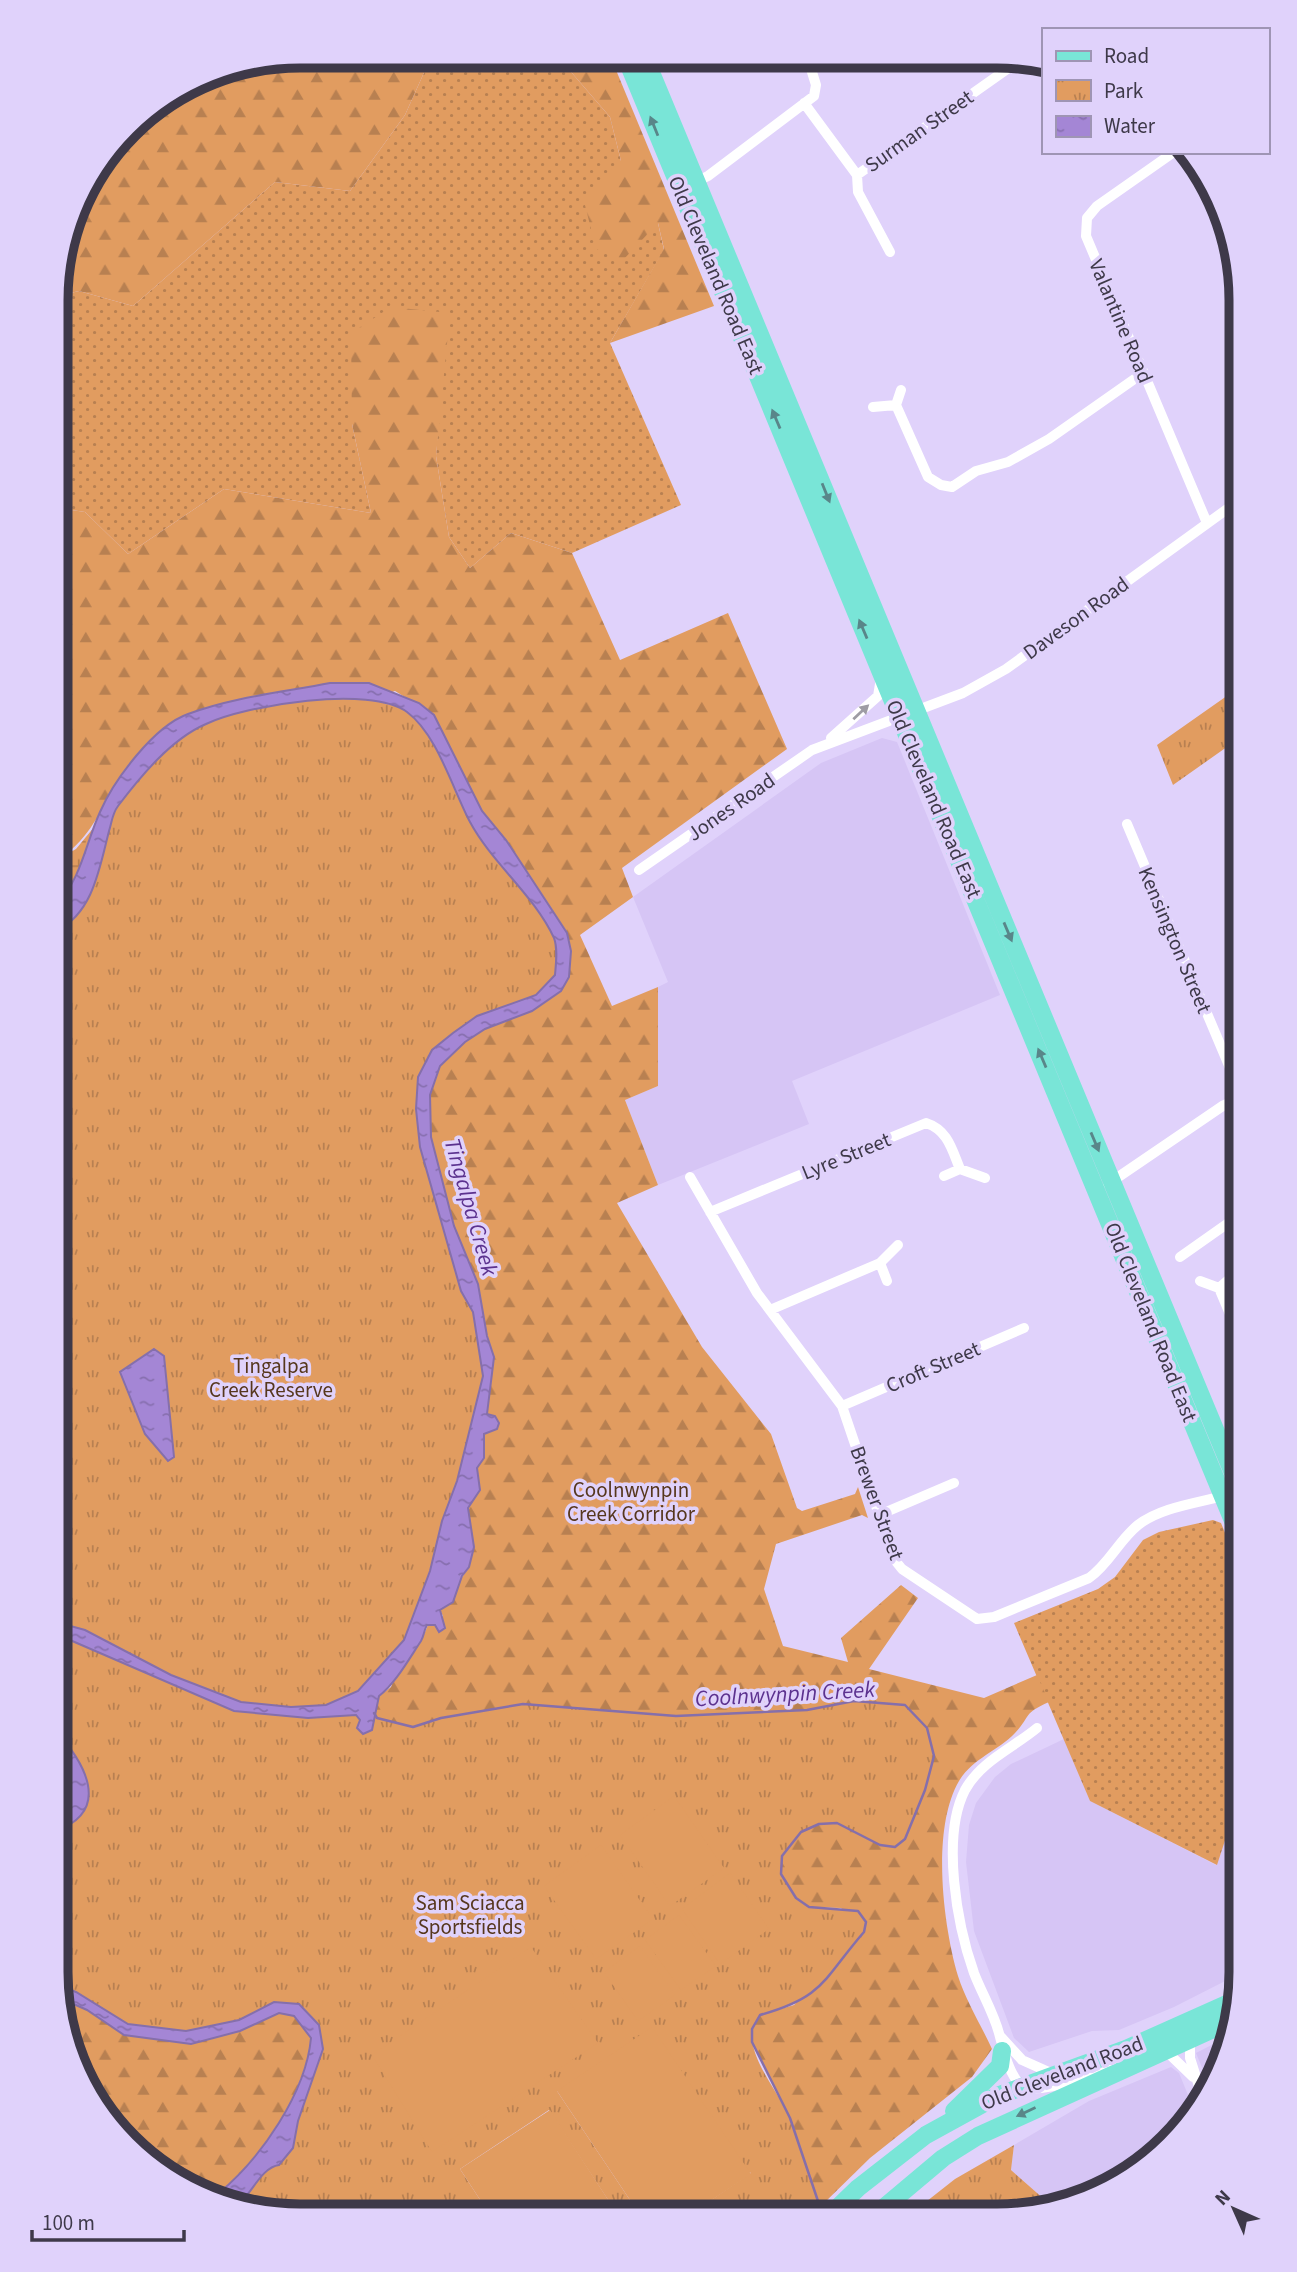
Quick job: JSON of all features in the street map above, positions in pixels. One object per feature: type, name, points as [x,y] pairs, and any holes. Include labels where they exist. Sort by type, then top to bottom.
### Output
[{"type":"main road","name":"Old Cleveland Road East","points":[[649,68],[688,185],[880,670],[907,713]]},
{"type":"main road","name":"Old Cleveland Road East","points":[[631,69],[688,185],[1104,1186],[1228,1477]]},
{"type":"main road","name":"Old Cleveland Road","points":[[842,2204],[937,2128],[1020,2085],[1126,2049],[1226,2005]]},
{"type":"main road","name":"Old Cleveland Road","points":[[888,2204],[960,2147],[998,2125],[1222,2025]]},
{"type":"main road","points":[[937,2128],[1000,2066],[1001,2044]]},
{"type":"main road","points":[[910,2147],[926,2156],[930,2169]]},
{"type":"street","points":[[688,185],[814,96],[816,85],[813,68]]},
{"type":"street","name":"Surman Street","points":[[804,103],[857,175],[1009,69]]},
{"type":"street","name":"Valantine Road","points":[[1171,154],[1097,206],[1087,218],[1086,236],[1208,523]]},
{"type":"street","points":[[857,175],[858,192],[890,252]]},
{"type":"street","points":[[901,390],[896,405],[928,477],[941,485],[952,487],[976,471],[1008,462],[1049,439],[1143,373]]},
{"type":"street","points":[[873,407],[896,405]]},
{"type":"street","name":"Daveson Road","points":[[907,713],[963,693],[1006,669],[1229,508]]},
{"type":"street","name":"Jones Road","points":[[639,870],[824,744],[878,696],[881,686],[880,670]]},
{"type":"street","name":"Jones Road","points":[[824,744],[907,713]]},
{"type":"street","name":"Kensington Street","points":[[1127,824],[1229,1066]]},
{"type":"street","points":[[1104,1186],[1229,1103]]},
{"type":"street","name":"Lyre Street","points":[[710,1212],[926,1123],[936,1126],[946,1136],[960,1169]]},
{"type":"street","points":[[944,1176],[960,1169],[985,1178]]},
{"type":"street","name":"Brewer Street","points":[[690,1177],[770,1310],[842,1406],[894,1559],[902,1569],[976,1619],[994,1617],[1089,1578],[1102,1568],[1136,1526],[1155,1515],[1228,1495]]},
{"type":"street","points":[[1180,1257],[1228,1222]]},
{"type":"street","points":[[770,1310],[880,1263],[898,1245]]},
{"type":"street","points":[[880,1263],[887,1281]]},
{"type":"street","points":[[1219,1288],[1228,1280]]},
{"type":"street","points":[[1200,1281],[1219,1288],[1228,1310]]},
{"type":"street","name":"Croft Street","points":[[842,1406],[1024,1328]]},
{"type":"street","points":[[879,1515],[954,1483]]},
{"type":"street","points":[[1037,1728],[978,1773],[965,1790],[956,1817],[955,1871],[962,1935],[1001,2044],[1020,2085],[1036,2091],[1096,2070],[1131,2065]]},
{"type":"street","points":[[1190,2039],[1198,2087]]},
{"type":"street","points":[[1001,2044],[1022,2060],[1051,2073]]},
{"type":"street","points":[[1166,2050],[1195,2079]]},
{"type":"shaded area","points":[[882,738],[897,742],[1000,995],[792,1081],[809,1124],[658,1185],[625,1100],[658,1086],[658,987],[668,982],[633,897],[821,763]]},
{"type":"shaded area","points":[[1064,1739],[1090,1801],[1216,1865],[1228,1830],[1228,1980],[1174,2007],[1119,2030],[1092,2031],[1029,2052],[1014,2038],[974,1931],[966,1862],[969,1825],[976,1803],[995,1777],[1011,1764]]},
{"type":"shaded area","points":[[1217,2042],[1205,2074],[1196,2053]]},
{"type":"shaded area","points":[[1171,2067],[1179,2073],[1190,2100],[1161,2136],[1126,2165],[1099,2180],[1044,2199],[1011,2170],[1014,2145],[1089,2101]]},
{"type":"green space","points":[[285,69],[426,69],[405,115],[350,191],[275,182],[133,306],[79,291],[68,294],[70,270],[76,240],[99,184],[126,147],[147,126],[184,99],[226,81]]},
{"type":"green space","points":[[426,69],[568,69],[610,117],[621,161],[658,223],[664,250],[610,343],[681,505],[572,553],[511,533],[470,568],[449,537],[436,456],[440,397],[352,424],[371,513],[224,489],[128,554],[85,512],[68,509],[68,294],[79,291],[133,306],[275,182],[350,191],[405,115]]},
{"type":"green space","points":[[568,69],[615,69],[714,306],[610,343],[664,249],[658,223],[623,260],[596,249],[583,197],[621,161],[610,117]]},
{"type":"green space","points":[[391,307],[450,313],[436,456],[449,537],[470,568],[511,533],[572,553],[620,660],[728,613],[787,749],[622,868],[633,897],[580,935],[612,1006],[658,987],[658,1086],[625,1100],[658,1185],[617,1203],[702,1347],[771,1434],[797,1508],[802,1511],[855,1494],[858,1487],[868,1518],[862,1515],[776,1544],[764,1589],[783,1646],[848,1662],[841,1638],[901,1585],[918,1598],[869,1669],[984,1698],[1037,1675],[1049,1702],[1031,1712],[1008,1739],[978,1760],[965,1773],[950,1801],[945,1825],[942,1877],[953,1955],[965,1995],[992,2049],[972,2077],[870,2158],[823,2204],[819,2204],[790,2117],[752,2042],[752,2029],[760,2015],[794,2005],[863,1932],[841,1908],[809,1907],[796,1898],[781,1874],[782,1856],[801,1832],[320,2062],[307,2011],[68,1974],[68,1962],[372,1720],[379,1696],[391,1687],[395,1676],[422,1639],[428,1625],[435,1625],[443,1616],[440,1610],[469,1567],[474,1547],[468,1508],[479,1479],[477,1468],[484,1434],[496,1429],[487,1415],[494,1357],[487,1335],[478,1284],[454,1226],[431,1137],[430,1095],[440,1066],[465,1042],[485,1029],[532,1011],[561,991],[569,976],[571,951],[567,932],[506,840],[482,811],[434,715],[395,691],[115,790],[84,837],[68,852],[68,509],[85,512],[128,554],[224,489],[371,513],[352,424],[351,333]]},
{"type":"green space","points":[[339,690],[419,713],[563,940],[562,975],[541,998],[474,1026],[436,1059],[424,1091],[425,1137],[489,1371],[441,1590],[364,1694],[377,1718],[413,1727],[441,1718],[523,1704],[676,1716],[807,1710],[854,1701],[905,1705],[927,1728],[934,1756],[925,1790],[905,1839],[895,1847],[880,1845],[837,1823],[819,1824],[801,1832],[782,1856],[781,1874],[796,1898],[809,1907],[858,1911],[866,1922],[864,1932],[821,1984],[798,2001],[760,2015],[753,2030],[754,2050],[790,2118],[819,2204],[705,2204],[751,2173],[557,2091],[633,2204],[611,2204],[549,2110],[460,2169],[483,2204],[300,2204],[240,2196],[234,2194],[292,2120],[316,2034],[298,2011],[277,2006],[190,2038],[129,2031],[70,1998],[68,1809],[76,1785],[68,1770],[68,907],[105,813],[124,789],[204,716]]},
{"type":"green space","points":[[1229,695],[1229,746],[1173,785],[1157,745]]},
{"type":"green space","points":[[95,826],[68,892],[68,854],[76,849]]},
{"type":"green space","points":[[1213,1520],[1221,1523],[1228,1541],[1228,1831],[1217,1865],[1090,1801],[1014,1623],[1098,1589],[1115,1577],[1143,1540],[1159,1532]]},
{"type":"green space","points":[[674,1796],[724,1868],[670,1906],[620,1835]]},
{"type":"green space","points":[[601,1845],[653,1919],[596,1959],[544,1886]]},
{"type":"green space","points":[[730,1873],[769,1929],[720,1964],[682,1909]]},
{"type":"green space","points":[[679,1915],[716,1966],[681,1990],[645,1940]]},
{"type":"green space","points":[[640,1946],[675,1995],[638,2021],[604,1972]]},
{"type":"green space","points":[[531,1947],[598,2043],[432,2152],[372,2055]]},
{"type":"green space","points":[[71,2003],[87,2010],[124,2035],[191,2044],[240,2031],[279,2013],[294,2016],[311,2038],[300,2081],[265,2143],[223,2190],[212,2186],[184,2173],[136,2136],[116,2113],[92,2074],[81,2046]]},
{"type":"green space","points":[[652,2027],[751,2174],[706,2204],[633,2204],[557,2091]]},
{"type":"green space","points":[[550,2110],[611,2204],[483,2204],[460,2169]]},
{"type":"green space","points":[[1014,2145],[1011,2170],[1044,2199],[997,2204],[923,2204],[955,2179]]},
{"type":"water","name":"Tingalpa Creek","points":[[330,683],[369,683],[419,703],[434,715],[482,811],[506,840],[567,933],[571,951],[569,977],[561,991],[532,1011],[485,1029],[465,1042],[440,1066],[430,1095],[431,1137],[454,1226],[478,1284],[487,1336],[494,1357],[487,1414],[495,1416],[499,1423],[497,1429],[484,1434],[484,1458],[477,1468],[480,1490],[468,1508],[474,1547],[469,1567],[462,1576],[453,1602],[440,1610],[445,1628],[439,1632],[435,1625],[427,1625],[421,1641],[407,1663],[379,1696],[372,1730],[363,1734],[357,1728],[360,1720],[356,1715],[308,1718],[234,1711],[68,1639],[68,1625],[85,1630],[171,1675],[241,1702],[291,1707],[326,1705],[358,1691],[404,1640],[430,1571],[442,1521],[457,1481],[483,1376],[473,1312],[461,1291],[420,1147],[416,1109],[418,1077],[432,1050],[477,1016],[536,995],[555,975],[556,951],[554,938],[546,922],[479,837],[436,748],[418,722],[407,712],[389,704],[338,699],[249,710],[193,731],[157,760],[114,812],[93,888],[79,913],[68,924],[68,889],[78,872],[106,799],[136,755],[175,720],[223,703]]},
{"type":"water","points":[[154,1349],[164,1356],[174,1457],[168,1461],[145,1434],[120,1372]]},
{"type":"water","points":[[68,1746],[88,1785],[84,1811],[68,1825]]},
{"type":"water","points":[[69,1989],[128,2024],[186,2031],[239,2020],[274,2002],[299,2004],[319,2025],[323,2049],[298,2121],[293,2148],[279,2165],[263,2174],[245,2197],[223,2190],[265,2143],[291,2102],[307,2059],[311,2038],[294,2016],[279,2013],[240,2031],[191,2044],[124,2035],[87,2010],[71,2003]]},
{"type":"waterway","name":"Coolnwynpin Creek","points":[[374,1713],[377,1718],[413,1727],[441,1718],[523,1704],[676,1716],[807,1710],[854,1701],[905,1705],[927,1728],[934,1756],[925,1790],[905,1839],[895,1847],[880,1845],[837,1823],[819,1824],[801,1832],[782,1856],[781,1874],[796,1898],[809,1907],[858,1911],[866,1922],[864,1932],[821,1984],[798,2001],[760,2015],[752,2029],[752,2042],[790,2118],[819,2204]]},
{"type":"park label","name":"Tingalpa Creek Reserve","points":[[271,1378]]},
{"type":"park label","name":"Coolnwynpin Creek Corridor","points":[[631,1502]]},
{"type":"park label","name":"Sam Sciacca Sportsfields","points":[[470,1915]]}]
